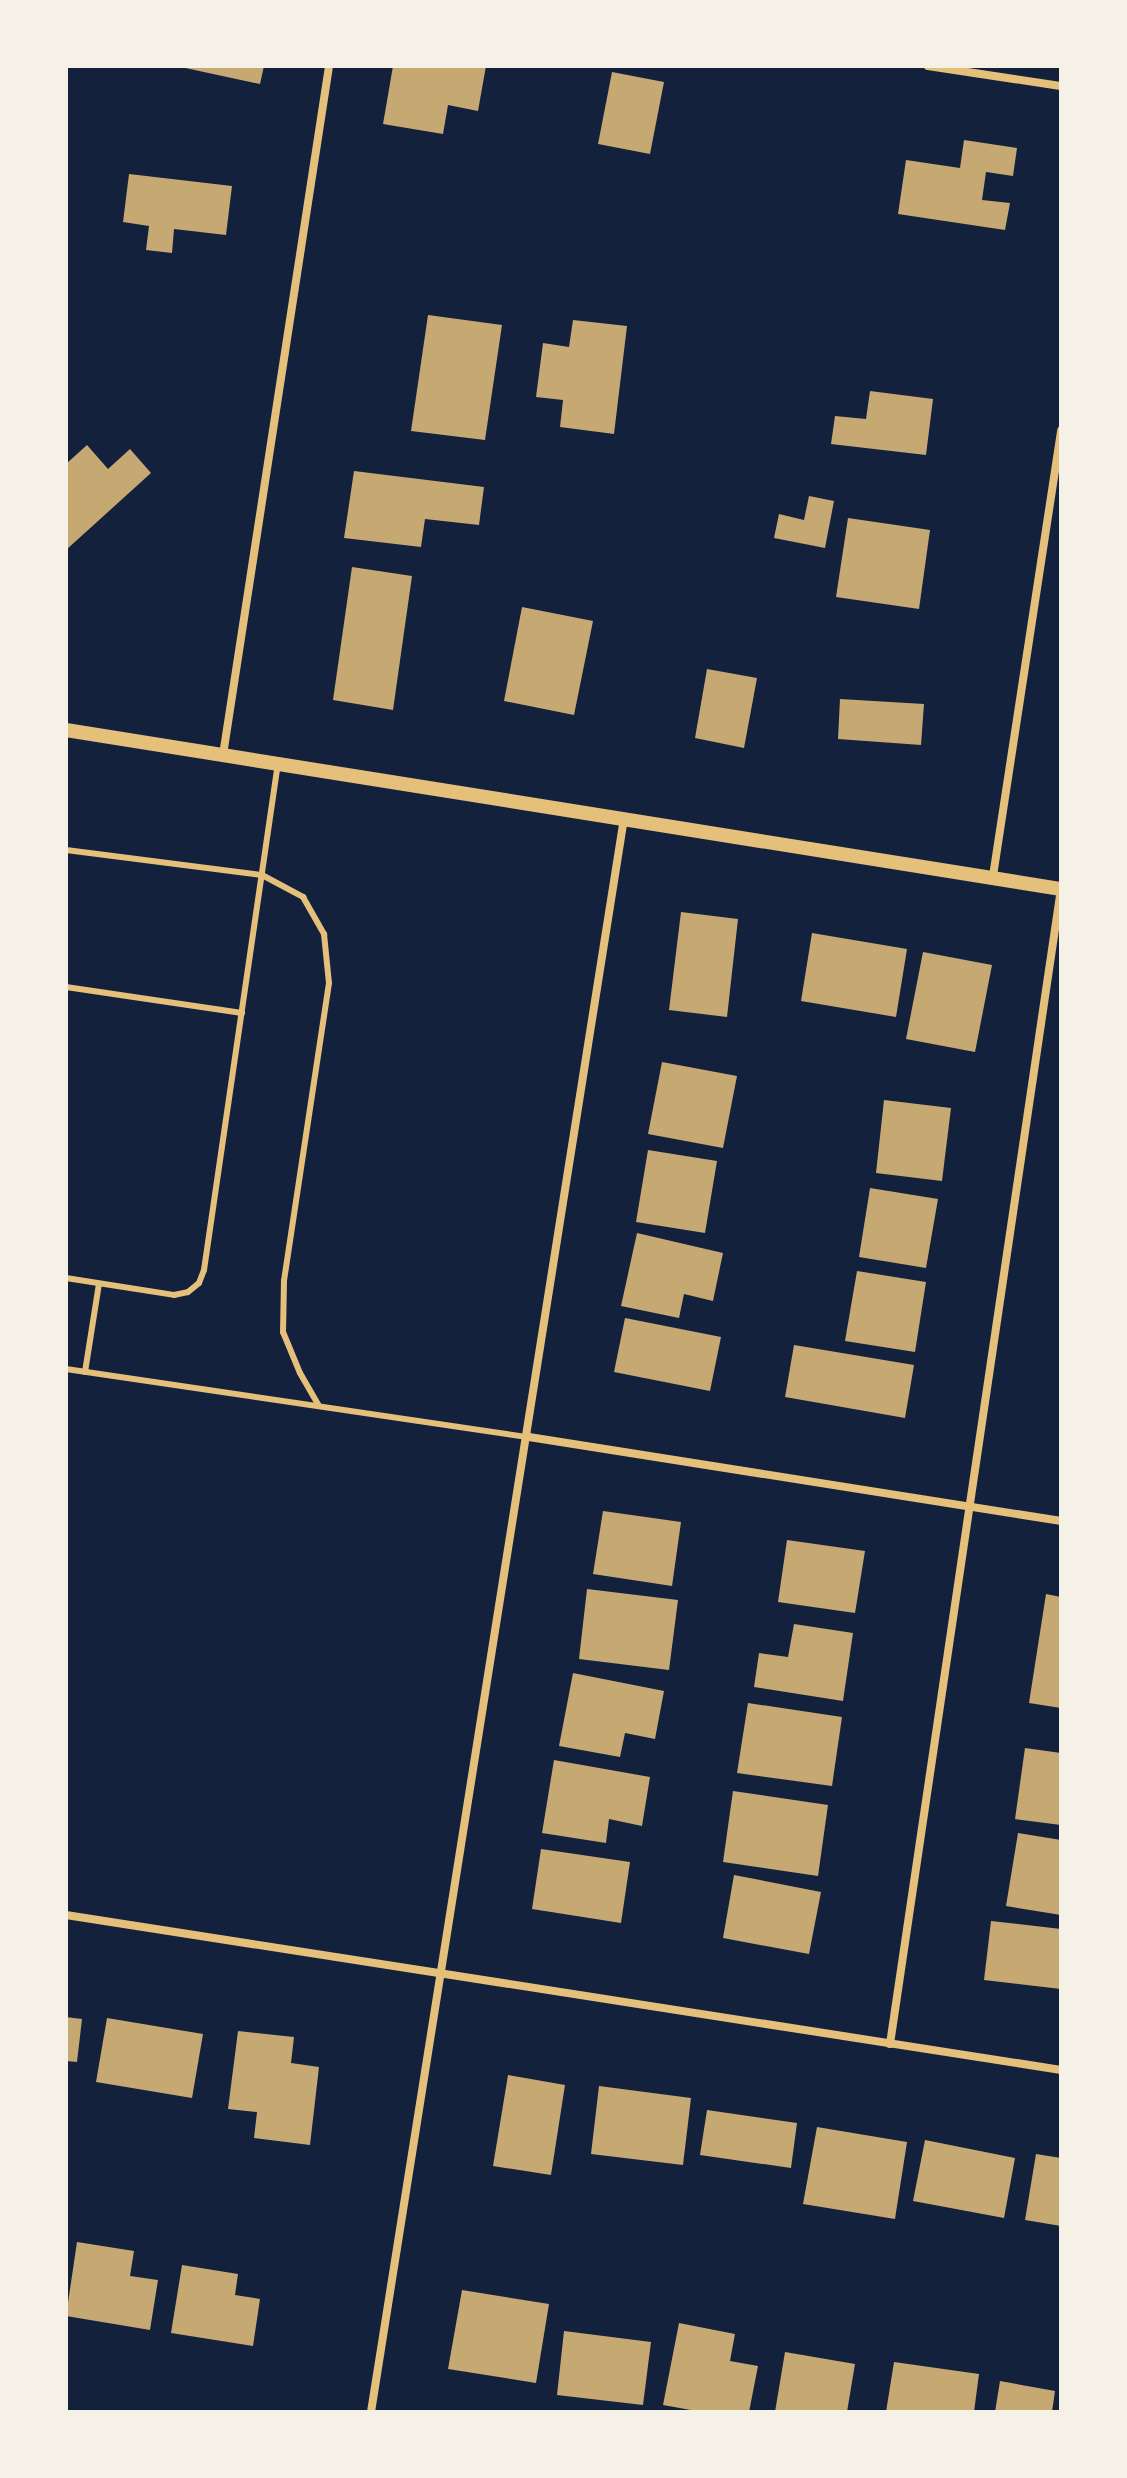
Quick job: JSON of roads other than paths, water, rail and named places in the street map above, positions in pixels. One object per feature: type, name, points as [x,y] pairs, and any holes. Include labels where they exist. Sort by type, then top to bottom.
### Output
[{"type":"street","points":[[223,755],[329,66]]},
{"type":"street","points":[[928,66],[1061,86]]},
{"type":"street","points":[[993,876],[1061,430]]},
{"type":"street","points":[[66,730],[1061,889],[967,1506],[890,2044]]},
{"type":"street","points":[[371,2412],[439,1975],[529,1437],[624,818]]},
{"type":"street","points":[[529,1437],[1061,1521]]},
{"type":"street","points":[[66,1915],[1061,2070]]},
{"type":"lane","points":[[66,1278],[174,1295],[188,1292],[199,1283],[204,1270],[278,763]]},
{"type":"lane","points":[[66,850],[262,875],[303,897],[324,934],[329,983],[286,1265],[283,1332],[300,1373],[319,1406]]},
{"type":"lane","points":[[66,987],[242,1013]]},
{"type":"lane","points":[[85,1372],[99,1284]]},
{"type":"lane","points":[[66,1369],[529,1437]]}]
